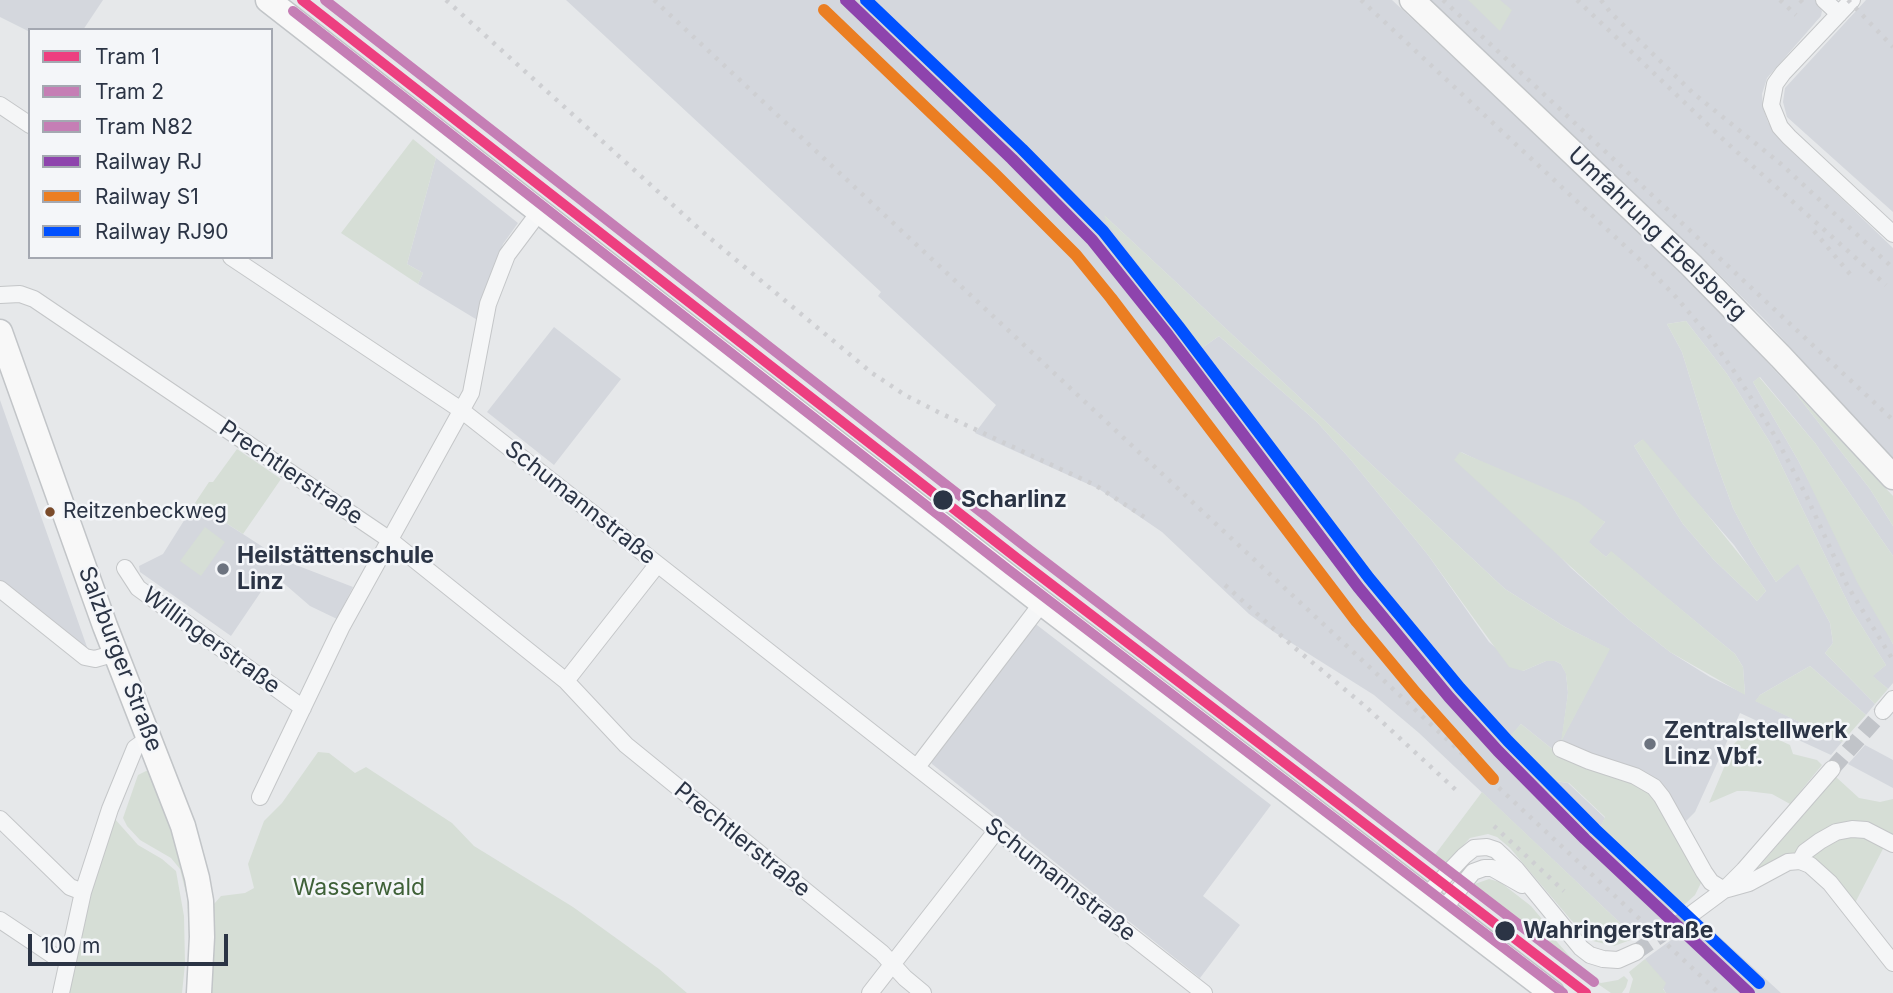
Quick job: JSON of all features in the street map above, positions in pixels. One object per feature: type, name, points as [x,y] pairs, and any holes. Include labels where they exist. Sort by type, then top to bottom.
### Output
[{"type":"main road","points":[[268,0],[1042,603],[1552,993]]},
{"type":"main road","name":"Umfahrung Ebelsberg","points":[[1412,0],[1699,273],[1893,477]]},
{"type":"main road","name":"Salzburger Straße","points":[[0,332],[116,653],[183,826],[197,878],[202,937],[199,993]]},
{"type":"street","points":[[1824,0],[1839,14]]},
{"type":"street","points":[[1852,0],[1783,73],[1776,84],[1771,105],[1780,127],[1789,137],[1893,234]]},
{"type":"street","points":[[0,105],[28,124]]},
{"type":"street","name":"Willingerstraße","points":[[260,797],[341,628],[471,393],[488,304],[507,255],[540,211]]},
{"type":"street","name":"Schumannstraße","points":[[234,259],[461,410],[1204,993]]},
{"type":"street","name":"Prechtlerstraße","points":[[0,295],[20,294],[34,299],[390,540],[566,681],[625,745],[873,946],[923,993]]},
{"type":"street","points":[[566,681],[657,565]]},
{"type":"street","name":"Willingerstraße","points":[[125,568],[138,588],[303,708]]},
{"type":"street","points":[[0,589],[85,657],[95,659],[116,653]]},
{"type":"street","points":[[916,767],[1042,603]]},
{"type":"street","points":[[61,993],[83,892],[110,808],[135,748],[150,737]]},
{"type":"street","points":[[1561,749],[1635,776],[1654,787],[1704,872],[1711,882],[1724,890],[1749,883],[1788,862],[1810,864],[1830,883],[1893,963]]},
{"type":"street","points":[[1693,913],[1724,890],[1744,870],[1832,769]]},
{"type":"street","points":[[0,819],[71,887],[83,892]]},
{"type":"street","points":[[1800,861],[1805,852],[1836,832],[1853,829],[1873,833],[1893,844]]},
{"type":"street","points":[[870,993],[997,830]]},
{"type":"street","points":[[1435,903],[1464,856],[1481,846],[1496,850],[1516,869],[1590,955],[1618,960],[1636,952]]},
{"type":"street","points":[[0,920],[54,956],[68,959]]},
{"type":"shaded area","points":[[0,0],[103,0],[84,28],[28,28],[28,31],[0,17]]},
{"type":"shaded area","points":[[566,0],[1392,0],[1690,280],[1794,391],[1870,489],[1893,526],[1893,556],[1815,443],[1760,377],[1753,382],[1799,462],[1893,644],[1893,683],[1888,689],[1872,676],[1886,665],[1851,609],[1771,444],[1727,374],[1686,321],[1667,324],[1682,352],[1733,508],[1752,544],[1776,582],[1798,563],[1830,623],[1833,643],[1825,653],[1875,704],[1866,715],[1810,666],[1760,695],[1756,701],[1842,742],[1831,755],[1740,713],[1695,812],[1686,821],[1556,752],[1521,724],[1510,737],[1555,781],[1568,783],[1605,818],[1601,826],[1684,905],[1636,938],[1419,733],[1374,695],[1249,614],[1162,532],[1099,489],[975,433],[996,405],[878,296],[881,292]],"holes":[[[1105,216],[1505,589],[1565,627],[1609,649],[1562,739],[1568,693],[1566,673],[1561,664],[1546,661],[1523,671],[1489,642],[1428,555],[1317,422],[1219,336],[1202,348]],[[1642,440],[1734,545],[1766,591],[1757,601],[1714,560],[1683,524],[1634,446]],[[1461,452],[1605,522],[1588,542],[1606,557],[1611,552],[1735,654],[1743,667],[1745,694],[1710,677],[1670,652],[1571,568]]]},
{"type":"shaded area","points":[[1428,0],[1815,0],[1822,11],[1821,16],[1767,78],[1762,94],[1763,108],[1768,122],[1780,139],[1893,248],[1893,459],[1767,322],[1710,265]]},
{"type":"shaded area","points":[[1866,0],[1893,0],[1893,212],[1787,117],[1783,102],[1785,88]]},
{"type":"shaded area","points":[[436,158],[518,223],[503,244],[479,321],[418,284],[423,273],[407,264]]},
{"type":"shaded area","points":[[554,327],[621,379],[554,465],[487,412]]},
{"type":"shaded area","points":[[0,400],[87,647],[82,649],[0,581]]},
{"type":"shaded area","name":"Heilstättenschule Linz","points":[[195,503],[283,560],[353,587],[337,619],[310,606],[273,574],[231,636],[140,572],[139,566],[163,554]]},
{"type":"shaded area","points":[[1033,622],[1271,805],[1203,896],[1240,925],[1200,978],[930,760]]},
{"type":"shaded area","points":[[1865,745],[1893,760],[1893,788],[1848,764]]},
{"type":"shaded area","points":[[1700,919],[1781,993],[1666,993],[1645,959]]},
{"type":"green space","points":[[1468,0],[1500,0],[1512,10],[1500,31]]},
{"type":"green space","points":[[413,139],[436,158],[407,264],[423,273],[418,284],[341,233]]},
{"type":"green space","points":[[1104,215],[1505,589],[1565,627],[1610,649],[1561,742],[1568,693],[1566,674],[1561,664],[1546,661],[1523,671],[1509,667],[1428,555],[1317,422],[1219,336],[1202,348],[1106,222]]},
{"type":"green space","points":[[1686,321],[1727,374],[1771,444],[1851,609],[1886,665],[1873,676],[1888,689],[1875,704],[1825,653],[1833,643],[1830,623],[1798,564],[1776,582],[1733,508],[1682,352],[1667,324]]},
{"type":"green space","points":[[1759,377],[1815,443],[1893,556],[1893,644],[1857,582],[1799,462],[1753,382]]},
{"type":"green space","points":[[1794,391],[1893,496],[1893,526],[1870,489]]},
{"type":"green space","points":[[1643,439],[1751,569],[1766,591],[1757,601],[1714,560],[1683,524],[1634,446]]},
{"type":"green space","points":[[237,449],[281,479],[243,534],[195,503]]},
{"type":"green space","points":[[1460,452],[1578,502],[1605,522],[1589,542],[1606,557],[1611,551],[1735,654],[1743,667],[1745,695],[1670,652],[1628,619],[1454,460]]},
{"type":"green space","points":[[205,527],[225,542],[201,576],[180,561]]},
{"type":"green space","points":[[1810,666],[1866,715],[1842,742],[1755,701],[1760,695]]},
{"type":"green space","points":[[1521,724],[1556,752],[1637,783],[1657,797],[1677,841],[1699,877],[1701,883],[1695,895],[1684,905],[1601,826],[1605,817],[1569,783],[1555,781],[1536,764],[1509,737]]},
{"type":"green space","points":[[1750,732],[1764,733],[1790,745],[1793,754],[1817,760],[1822,765],[1790,804],[1772,794],[1747,791],[1737,791],[1709,803],[1734,744]]},
{"type":"green space","name":"Wasserwald","points":[[318,752],[329,753],[355,773],[366,767],[452,823],[474,846],[573,907],[659,969],[687,993],[204,993],[207,912],[221,896],[245,893],[254,888],[248,864],[264,821],[282,803]]},
{"type":"green space","points":[[148,770],[159,783],[192,899],[192,993],[186,993],[189,939],[187,897],[180,869],[171,858],[140,840],[123,818],[138,775]]},
{"type":"green space","points":[[1836,777],[1859,798],[1880,802],[1893,799],[1893,837],[1861,824],[1757,869]]},
{"type":"green space","points":[[1482,792],[1636,938],[1614,946],[1593,941],[1497,837],[1488,834],[1470,838],[1446,864],[1434,856]]},
{"type":"green space","points":[[114,818],[138,845],[176,871],[184,916],[185,964],[182,993],[68,993],[91,883]]},
{"type":"green space","points":[[1856,833],[1885,845],[1855,903],[1832,874],[1811,858],[1812,850],[1826,842]]},
{"type":"green space","points":[[1489,879],[1500,882],[1531,906],[1552,931],[1550,934],[1589,978],[1474,889],[1475,884]]},
{"type":"green space","points":[[1645,959],[1666,983],[1663,989],[1666,993],[1629,993],[1633,979],[1629,972]]},
{"type":"green space","points":[[1624,976],[1628,980],[1622,993],[1611,993],[1589,978],[1601,983]]},
{"type":"tunnel","points":[[1832,769],[1883,711]]},
{"type":"tunnel","points":[[1636,952],[1693,913]]},
{"type":"railway","points":[[446,0],[705,234],[872,373],[905,395],[940,413],[1095,485],[1149,520]]},
{"type":"railway","points":[[654,0],[1719,993]]},
{"type":"railway","points":[[1361,0],[1641,261],[1709,336],[1775,436],[1806,495],[1847,585],[1893,660]]},
{"type":"railway","points":[[1443,0],[1893,420]]},
{"type":"railway","points":[[1577,0],[1727,143],[1886,285]]},
{"type":"railway","points":[[1601,0],[1693,93],[1781,164],[1893,268]]},
{"type":"railway","points":[[1780,0],[1796,15]]},
{"type":"railway","points":[[1800,0],[1805,5]]},
{"type":"railway","points":[[1848,0],[1893,47]]},
{"type":"railway","points":[[1814,231],[1850,274]]},
{"type":"railway","points":[[1225,585],[1366,707],[1457,791]]},
{"type":"railway","points":[[1494,826],[1564,891]]},
{"type":"tram line","name":"1","points":[[302,0],[1018,559],[1586,993]]},
{"type":"tram line","name":"N82","points":[[325,0],[1027,548],[1594,982]]},
{"type":"tram line","name":"2","points":[[293,11],[1009,570],[1563,993]]},
{"type":"rail line","name":"RJ","points":[[846,0],[1012,159],[1092,240],[1168,335],[1358,587],[1449,697],[1498,751],[1585,839],[1749,993]]},
{"type":"rail line","name":"RJ90","points":[[866,0],[1022,149],[1103,231],[1369,578],[1460,688],[1508,741],[1595,829],[1759,983]]},
{"type":"rail line","name":"S1","points":[[824,10],[1076,255],[1357,622],[1493,779]]},
{"type":"place","name":"Scharlinz","points":[[943,500]]},
{"type":"place","name":"Reitzenbeckweg","points":[[50,512]]},
{"type":"place","name":"Heilstättenschule Linz","points":[[223,569]]},
{"type":"place","name":"Zentralstellwerk Linz Vbf.","points":[[1650,744]]},
{"type":"place","name":"Wahringerstraße","points":[[1505,931]]}]
